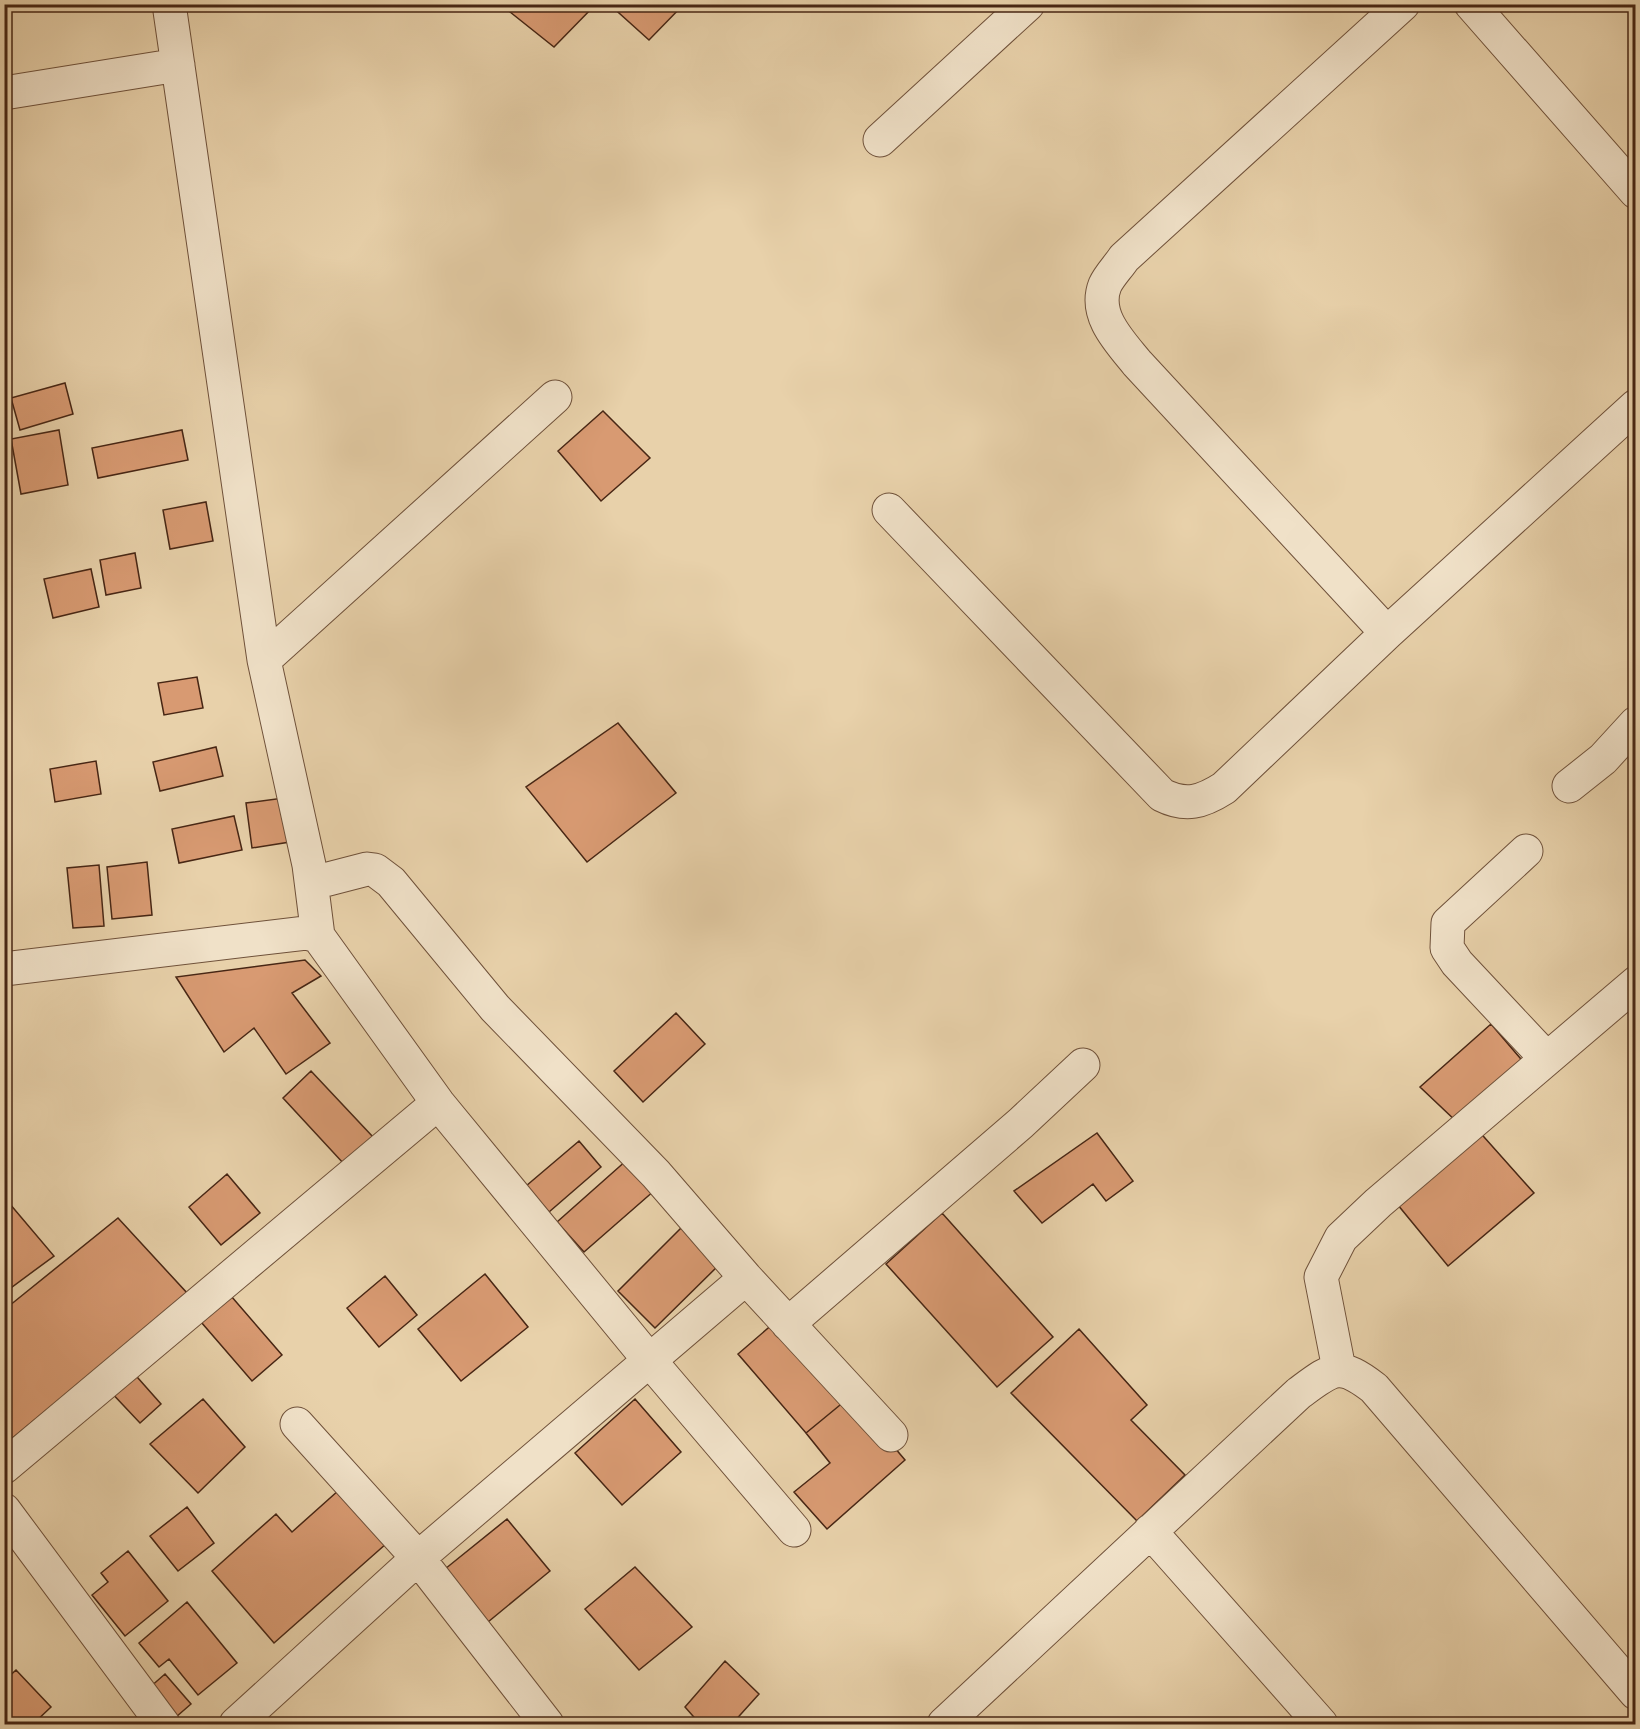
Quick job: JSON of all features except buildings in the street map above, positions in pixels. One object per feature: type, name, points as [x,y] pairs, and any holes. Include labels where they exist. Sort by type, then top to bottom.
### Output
[{"type":"street","points":[[169,4],[264,660],[312,883],[318,936],[438,1103],[650,1361],[794,1530]]},
{"type":"street","points":[[880,140],[1028,4]]},
{"type":"street","points":[[1387,633],[1137,363],[1114,334],[1102,311],[1105,286],[1124,258],[1403,4]]},
{"type":"street","points":[[1471,4],[1635,192]]},
{"type":"street","points":[[4,93],[178,65]]},
{"type":"street","points":[[264,660],[555,397]]},
{"type":"street","points":[[889,510],[1162,795],[1179,803],[1208,798],[1224,789],[1387,633],[1635,406]]},
{"type":"street","points":[[1569,786],[1603,759],[1635,723]]},
{"type":"street","points":[[1526,851],[1448,923],[1446,948],[1457,963],[1547,1059]]},
{"type":"street","points":[[312,883],[367,869],[383,874],[495,1008],[656,1174],[746,1278],[891,1435]]},
{"type":"street","points":[[5,961],[306,933],[318,936]]},
{"type":"street","points":[[1339,1369],[1321,1277],[1341,1238],[1378,1203],[1635,983]]},
{"type":"street","points":[[788,1324],[1021,1123],[1083,1065]]},
{"type":"street","points":[[4,1467],[438,1103]]},
{"type":"street","points":[[236,1725],[418,1558],[746,1278]]},
{"type":"street","points":[[944,1725],[1299,1393],[1320,1378],[1339,1369],[1354,1372],[1374,1388],[1635,1693]]},
{"type":"street","points":[[297,1424],[418,1558],[547,1725]]},
{"type":"street","points":[[4,1510],[163,1725]]},
{"type":"street","points":[[1150,1532],[1321,1725]]}]
